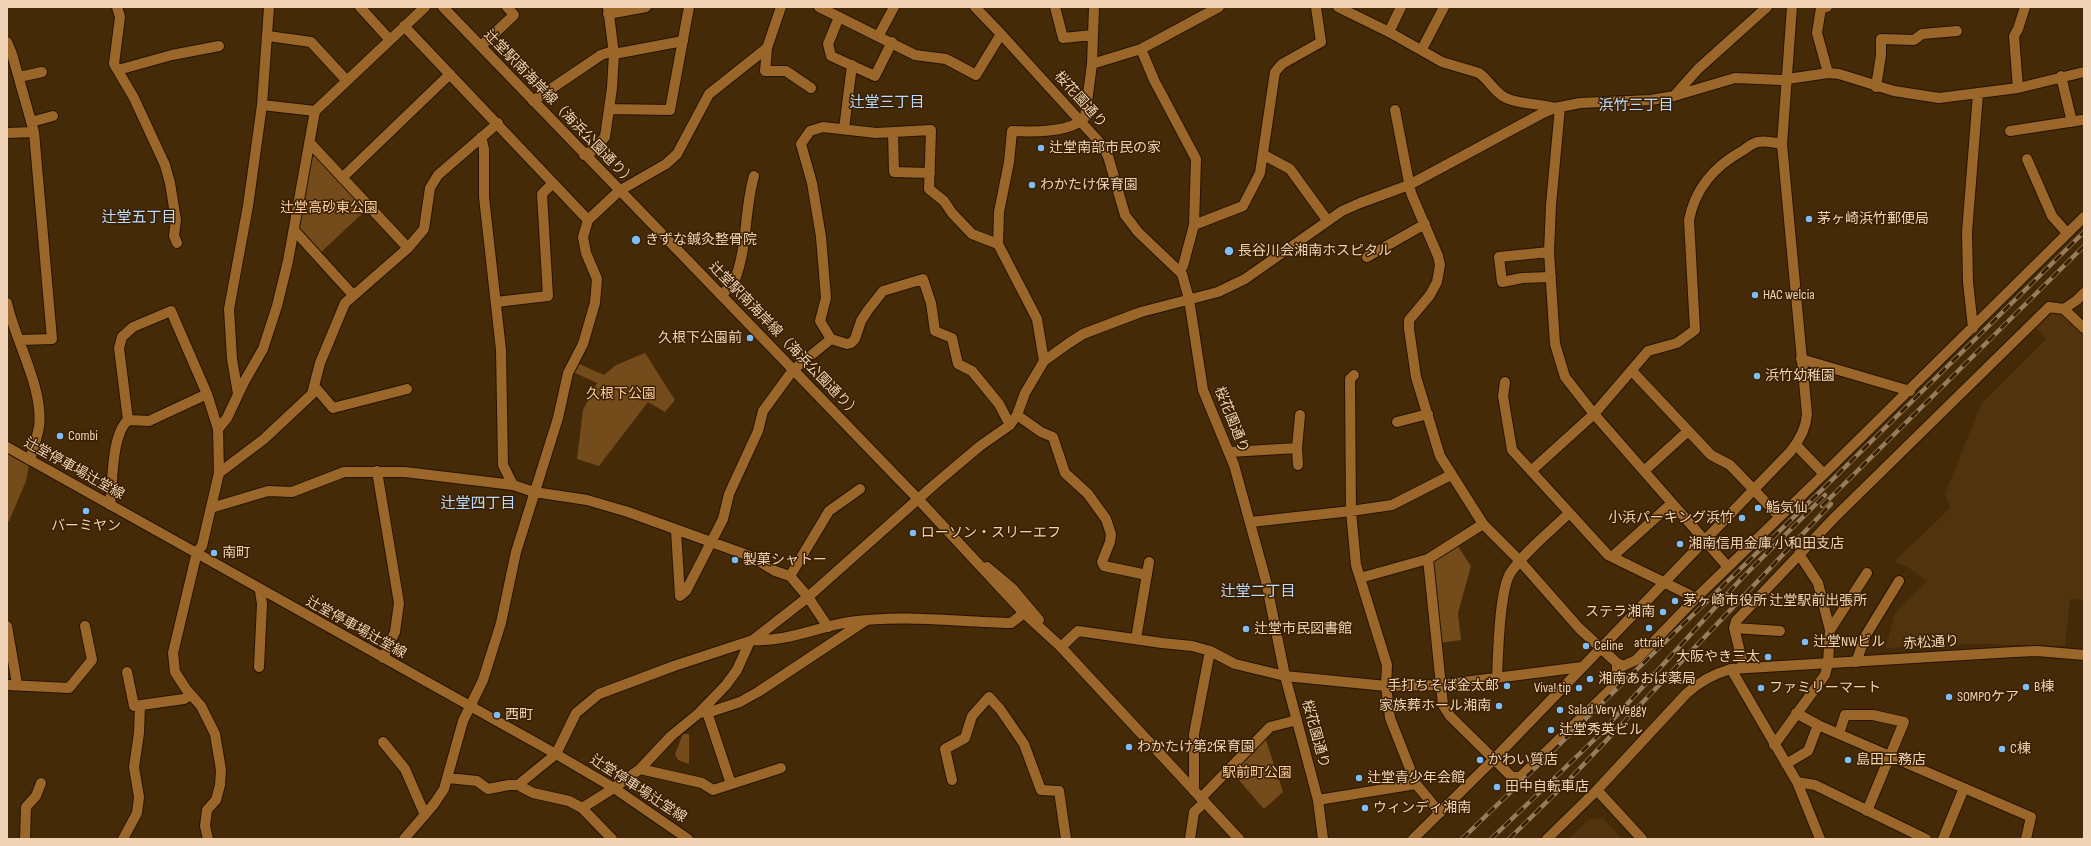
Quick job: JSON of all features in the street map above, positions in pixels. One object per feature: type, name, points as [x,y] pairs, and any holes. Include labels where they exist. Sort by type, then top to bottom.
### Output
[{"type":"street","points":[[117,7],[120,17],[114,64],[134,98],[165,165],[170,182],[176,220],[174,236],[176,243]]},
{"type":"street","points":[[238,394],[232,359],[229,309],[248,206],[262,105],[270,7]]},
{"type":"street","points":[[360,7],[390,40]]},
{"type":"street","points":[[218,428],[226,418],[264,349],[279,299],[294,230],[315,111],[424,7]]},
{"type":"street","name":"辻堂駅南海岸線（海浜公園通り）","points":[[443,7],[584,155],[918,499],[1024,613],[1061,646],[1238,839]]},
{"type":"street","points":[[480,46],[514,15],[507,7]]},
{"type":"street","points":[[584,155],[592,151],[605,138],[614,53],[608,11],[646,7]]},
{"type":"street","points":[[609,109],[670,110],[689,7]]},
{"type":"street","points":[[781,7],[767,48],[765,71],[786,71],[811,88]]},
{"type":"street","points":[[819,7],[879,35],[915,55],[946,60],[976,75],[1001,34]]},
{"type":"street","points":[[879,35],[894,7]]},
{"type":"street","name":"桜花園通り","points":[[975,7],[1082,121],[1108,156],[1122,204],[1131,223],[1179,270],[1189,299],[1203,390],[1230,452],[1251,522],[1266,581],[1285,676],[1318,800],[1323,839]]},
{"type":"street","points":[[1055,7],[1063,38],[1093,35]]},
{"type":"street","points":[[1044,361],[1037,319],[998,244],[1000,212],[1009,162],[1012,131],[1031,132],[1059,129],[1082,121],[1085,117],[1092,64],[1094,7]]},
{"type":"street","points":[[1194,225],[1243,206],[1260,173],[1264,155],[1275,72],[1282,64],[1322,42],[1316,7]]},
{"type":"street","points":[[1338,7],[1390,32],[1422,49],[1442,62],[1478,73],[1500,95],[1508,99],[1558,108]]},
{"type":"street","points":[[1390,32],[1401,7]]},
{"type":"street","points":[[1422,49],[1444,7]]},
{"type":"street","points":[[1674,96],[1698,69],[1768,7]]},
{"type":"street","points":[[1413,839],[1494,759],[1752,489],[1796,445],[1806,425],[1807,414],[1782,144],[1792,7]]},
{"type":"street","points":[[1827,7],[1821,8],[1817,34],[1828,73]]},
{"type":"street","points":[[2018,88],[2014,36],[2018,29],[2025,7]]},
{"type":"street","points":[[1092,64],[1141,50],[1215,8]]},
{"type":"street","points":[[839,17],[828,44],[831,56],[875,76],[892,42]]},
{"type":"street","points":[[404,26],[498,122],[588,220]]},
{"type":"street","points":[[1876,87],[1881,55],[1881,40],[1914,40],[1921,30],[1957,31]]},
{"type":"street","points":[[268,36],[311,42],[347,81]]},
{"type":"street","points":[[533,101],[601,55],[683,40]]},
{"type":"street","points":[[7,43],[19,77],[34,132],[52,339],[20,340]]},
{"type":"street","points":[[118,70],[172,55],[219,46]]},
{"type":"street","points":[[404,839],[425,815],[444,789],[468,706],[483,680],[501,623],[516,552],[558,418],[568,373],[583,344],[595,303],[597,279],[586,253],[583,237],[588,220],[619,191],[666,164],[677,154],[709,94],[767,48]]},
{"type":"street","points":[[1141,50],[1154,80],[1196,159],[1194,225],[1183,266],[1179,270]]},
{"type":"street","points":[[844,130],[852,65]]},
{"type":"street","points":[[19,77],[42,72]]},
{"type":"street","points":[[448,778],[477,781],[488,789],[518,785],[556,754],[576,713],[599,694],[674,666],[751,640],[808,597],[980,446],[1010,425],[1017,416],[1025,394],[1044,361],[1083,334],[1141,312],[1218,292],[1245,279],[1327,220],[1360,203],[1409,185],[1503,133],[1558,108],[1580,103],[1639,102],[1674,96],[1735,78],[1787,79],[1828,73],[1845,75],[1876,87],[1930,98],[1978,94],[2018,88],[2061,76],[2084,72]]},
{"type":"street","points":[[342,178],[450,74]]},
{"type":"street","points":[[2010,131],[2077,121],[2061,76]]},
{"type":"street","points":[[1973,328],[1968,282],[1967,232],[1978,94]]},
{"type":"street","points":[[262,105],[315,111]]},
{"type":"street","points":[[1558,108],[1549,252],[1556,344],[1564,377],[1594,414],[1728,567]]},
{"type":"street","points":[[1395,110],[1409,185],[1438,256],[1440,265],[1437,282],[1430,295],[1409,320],[1416,377],[1440,456],[1483,524],[1520,561],[1579,628],[1617,663],[1623,666],[1636,660],[1696,598],[1779,516],[1910,391],[2084,217]]},
{"type":"street","points":[[31,122],[53,116]]},
{"type":"street","points":[[219,473],[264,439],[312,394],[320,363],[346,303],[353,295],[408,248],[424,229],[430,188],[438,175],[498,122]]},
{"type":"street","points":[[998,244],[972,234],[952,213],[944,201],[929,188],[931,130],[876,134],[823,127],[810,131],[801,144],[812,183],[821,237],[826,298],[820,321],[831,339],[847,344],[852,343],[855,339],[861,321],[883,291],[923,279],[931,302],[935,331],[952,338],[958,364],[972,371],[999,404],[1010,425]]},
{"type":"street","points":[[7,133],[34,132]]},
{"type":"street","points":[[893,132],[894,172],[930,174]]},
{"type":"street","points":[[481,137],[484,149],[484,197],[500,350],[503,465],[513,485]]},
{"type":"street","points":[[1531,471],[1594,414],[1648,351],[1676,343],[1695,330],[1689,220],[1698,192],[1711,174],[1721,164],[1758,141],[1782,144]]},
{"type":"street","points":[[310,144],[408,248]]},
{"type":"street","points":[[1264,155],[1290,169],[1327,220]]},
{"type":"street","points":[[2027,159],[2052,216],[2067,233]]},
{"type":"street","points":[[721,295],[733,283],[745,238],[748,196],[754,176]]},
{"type":"street","points":[[496,302],[548,296],[542,194],[553,182]]},
{"type":"street","points":[[1367,258],[1425,224]]},
{"type":"street","points":[[294,230],[353,295]]},
{"type":"street","points":[[1549,252],[1499,257],[1502,282],[1522,278],[1551,277]]},
{"type":"street","points":[[2064,309],[2084,293]]},
{"type":"street","points":[[7,303],[9,317],[20,340],[30,370],[38,404],[39,426],[30,460]]},
{"type":"street","points":[[1744,668],[1734,628],[1736,621],[1799,554],[2048,307],[2064,309],[2084,328]]},
{"type":"street","points":[[128,420],[119,348],[122,337],[133,327],[171,311],[207,394],[218,428],[219,473],[202,546],[197,552],[172,653],[175,672],[190,695],[201,706],[210,723],[214,734],[221,770],[220,785],[216,800],[207,810],[206,826],[208,839]]},
{"type":"street","points":[[676,531],[680,596],[686,591],[723,519],[730,494],[758,431],[763,411],[793,370],[831,339]]},
{"type":"street","points":[[1801,359],[1910,391]]},
{"type":"street","points":[[1632,371],[1711,455],[1730,465],[1779,516]]},
{"type":"street","points":[[1354,375],[1350,379],[1350,511],[1360,578],[1387,665],[1386,686],[1390,718],[1416,784],[1440,813]]},
{"type":"street","points":[[1505,382],[1504,396],[1512,450],[1569,513],[1612,557],[1696,598]]},
{"type":"street","points":[[315,386],[333,408],[407,389]]},
{"type":"street","points":[[110,505],[117,436],[123,425],[128,420],[149,421],[207,394]]},
{"type":"street","points":[[1397,422],[1428,414]]},
{"type":"street","points":[[1298,465],[1300,415]]},
{"type":"street","points":[[1017,416],[1041,432],[1053,437],[1066,473],[1088,494],[1106,519],[1111,534],[1110,542],[1102,562],[1104,566],[1147,575]]},
{"type":"street","points":[[1644,471],[1688,431]]},
{"type":"street","points":[[1796,445],[1824,474]]},
{"type":"street","name":"辻堂停車場辻堂線","points":[[7,447],[197,552],[260,591],[556,754],[614,788],[688,839]]},
{"type":"street","points":[[1230,452],[1298,448]]},
{"type":"street","points":[[377,471],[399,603],[395,632],[383,658]]},
{"type":"street","points":[[211,508],[268,491],[292,492],[344,472],[405,472],[513,485],[534,492],[587,500],[648,519],[676,531],[750,556],[775,571],[790,576],[808,597],[828,627]]},
{"type":"street","points":[[1251,522],[1392,505],[1447,477],[1451,473]]},
{"type":"street","points":[[790,576],[829,511],[860,489]]},
{"type":"street","points":[[1612,557],[1672,503]]},
{"type":"street","points":[[1497,678],[1499,641],[1506,581],[1520,561],[1569,513]]},
{"type":"street","points":[[1360,578],[1428,559],[1483,524]]},
{"type":"street","points":[[1774,745],[1825,675],[1828,663],[1830,630],[1818,583],[1799,554]]},
{"type":"street","name":"辻堂駅南海岸線（海浜公園通り）","points":[[971,555],[1012,588],[1031,609],[1049,634]]},
{"type":"street","points":[[1428,559],[1440,685],[1445,710],[1512,777],[1520,777],[1616,683],[1617,663]]},
{"type":"street","points":[[1136,639],[1149,562]]},
{"type":"street","points":[[1830,630],[1867,573]]},
{"type":"street","points":[[1856,662],[1866,635],[1899,581]]},
{"type":"street","points":[[259,667],[262,604],[260,591]]},
{"type":"street","points":[[751,640],[786,637],[850,622],[913,617],[1011,623],[1024,613]]},
{"type":"street","points":[[703,712],[740,702],[758,692],[865,621]]},
{"type":"street","points":[[7,626],[12,685],[69,688],[92,660],[85,626]]},
{"type":"street","points":[[1734,628],[1780,631]]},
{"type":"street","points":[[1061,646],[1078,631],[1192,646],[1210,652],[1235,664],[1285,676],[1386,686],[1440,685],[1582,667]]},
{"type":"street","points":[[582,808],[614,788],[640,769],[671,736],[703,712],[726,686],[737,670],[751,640]]},
{"type":"street","name":"赤松通り","points":[[1547,839],[1597,790],[1686,694],[1699,682],[1713,674],[1731,669],[1744,668],[2030,651],[2084,655]]},
{"type":"street","points":[[1200,797],[1194,734],[1210,652]]},
{"type":"street","points":[[1731,669],[1797,782],[1820,839]]},
{"type":"street","points":[[127,672],[134,706],[184,699],[190,695]]},
{"type":"street","points":[[952,780],[945,749],[965,738],[972,716],[989,697],[1000,709],[1024,744],[1041,790],[1059,790],[1066,839]]},
{"type":"street","points":[[123,839],[137,813],[139,797],[134,768],[139,733],[140,706]]},
{"type":"street","points":[[703,712],[731,784]]},
{"type":"street","points":[[1796,713],[1818,725],[2031,817],[2026,839]]},
{"type":"street","points":[[1839,734],[1845,715],[1873,715],[1904,722],[1867,811]]},
{"type":"street","points":[[1190,839],[1194,812],[1200,797],[1270,727],[1297,720]]},
{"type":"street","points":[[1786,764],[1808,751],[1818,725]]},
{"type":"street","points":[[383,742],[405,769],[425,815]]},
{"type":"street","points":[[640,769],[702,783],[713,790],[781,768]]},
{"type":"street","points":[[1797,782],[1815,785],[1867,811],[1910,836],[1926,839]]},
{"type":"street","points":[[24,839],[26,808],[36,796],[42,783]]},
{"type":"street","points":[[1318,800],[1416,784]]},
{"type":"street","points":[[518,785],[533,793],[569,801],[582,808],[612,839]]},
{"type":"street","points":[[1943,839],[1964,788]]},
{"type":"street","points":[[1597,790],[1642,839]]},
{"type":"shaded area","points":[[2051,310],[2061,311],[2084,333],[2084,600],[2070,599],[2065,646],[1973,644],[1886,648],[1895,613],[1927,581],[1906,566],[1896,563],[1897,559],[1950,508],[1945,494],[1981,404],[2046,339],[2035,327]]},
{"type":"shaded area","points":[[1603,818],[1622,839],[1569,839],[1589,819]]},
{"type":"green space","name":"辻堂高砂東公園","points":[[316,155],[367,209],[319,254],[297,230],[311,158]]},
{"type":"green space","name":"久根下公園","points":[[645,353],[675,400],[665,412],[648,402],[599,466],[577,459],[583,410],[597,383],[571,371],[577,363],[604,375],[616,365]]},
{"type":"green space","points":[[7,452],[29,465],[26,481],[9,521],[7,521]]},
{"type":"green space","points":[[1457,545],[1471,566],[1458,613],[1461,640],[1440,643],[1432,561]]},
{"type":"green space","points":[[683,734],[689,734],[689,764],[678,760],[675,754]]},
{"type":"green space","name":"駅前町公園","points":[[1265,737],[1283,792],[1264,809],[1232,772]]},
{"type":"railway","points":[[1462,839],[1832,480],[2084,232]]},
{"type":"railway","points":[[1822,506],[2084,246]]},
{"type":"railway","points":[[1491,839],[1597,737],[1742,578],[1825,495]]},
{"type":"railway","points":[[1509,839],[1566,783],[1831,504]]},
{"type":"place","name":"辻堂南部市民の家","points":[[1041,148]]},
{"type":"place","name":"わかたけ保育園","points":[[1032,185]]},
{"type":"place","name":"茅ヶ崎浜竹郵便局","points":[[1809,219]]},
{"type":"place","name":"きずな鍼灸整骨院","points":[[636,240]]},
{"type":"place","name":"長谷川会湘南ホスピタル","points":[[1229,251]]},
{"type":"place","name":"HAC welcia","points":[[1755,295]]},
{"type":"place","name":"久根下公園前","points":[[750,338]]},
{"type":"place","name":"浜竹幼稚園","points":[[1757,376]]},
{"type":"place","name":"Combi","points":[[60,436]]},
{"type":"place","name":"鮨気仙","points":[[1758,508]]},
{"type":"place","name":"バーミヤン","points":[[86,511]]},
{"type":"place","name":"小浜パーキング浜竹","points":[[1742,518]]},
{"type":"place","name":"ローソン・スリーエフ","points":[[913,533]]},
{"type":"place","name":"湘南信用金庫 小和田支店","points":[[1680,544]]},
{"type":"place","name":"南町","points":[[214,553]]},
{"type":"place","name":"製菓シャトー","points":[[735,560]]},
{"type":"place","name":"茅ヶ崎市役所 辻堂駅前出張所","points":[[1675,601]]},
{"type":"place","name":"ステラ湘南","points":[[1663,612]]},
{"type":"place","name":"attrait","points":[[1649,628]]},
{"type":"place","name":"辻堂市民図書館","points":[[1246,629]]},
{"type":"place","name":"辻堂NWビル","points":[[1805,642]]},
{"type":"place","name":"Celine","points":[[1586,646]]},
{"type":"place","name":"大阪やき三太","points":[[1768,657]]},
{"type":"place","name":"湘南あおば薬局","points":[[1590,679]]},
{"type":"place","name":"手打ちそば金太郎","points":[[1507,686]]},
{"type":"place","name":"B棟","points":[[2026,687]]},
{"type":"place","name":"Viva! tip","points":[[1579,688]]},
{"type":"place","name":"ファミリーマート","points":[[1761,688]]},
{"type":"place","name":"SOMPOケア","points":[[1949,697]]},
{"type":"place","name":"家族葬ホール湘南","points":[[1499,706]]},
{"type":"place","name":"Salad Very Veggy","points":[[1560,710]]},
{"type":"place","name":"西町","points":[[497,715]]},
{"type":"place","name":"辻堂秀英ビル","points":[[1551,730]]},
{"type":"place","name":"わかたけ第2保育園","points":[[1129,747]]},
{"type":"place","name":"C棟","points":[[2002,749]]},
{"type":"place","name":"かわい質店","points":[[1480,760]]},
{"type":"place","name":"島田工務店","points":[[1848,760]]},
{"type":"place","name":"辻堂青少年会館","points":[[1359,778]]},
{"type":"place","name":"田中自転車店","points":[[1497,787]]},
{"type":"place","name":"ウィンディ湘南","points":[[1365,808]]},
{"type":"district","name":"辻堂三丁目","points":[[887,103]]},
{"type":"district","name":"浜竹三丁目","points":[[1636,106]]},
{"type":"district","name":"辻堂五丁目","points":[[139,218]]},
{"type":"district","name":"辻堂四丁目","points":[[478,504]]},
{"type":"district","name":"辻堂二丁目","points":[[1258,592]]}]
